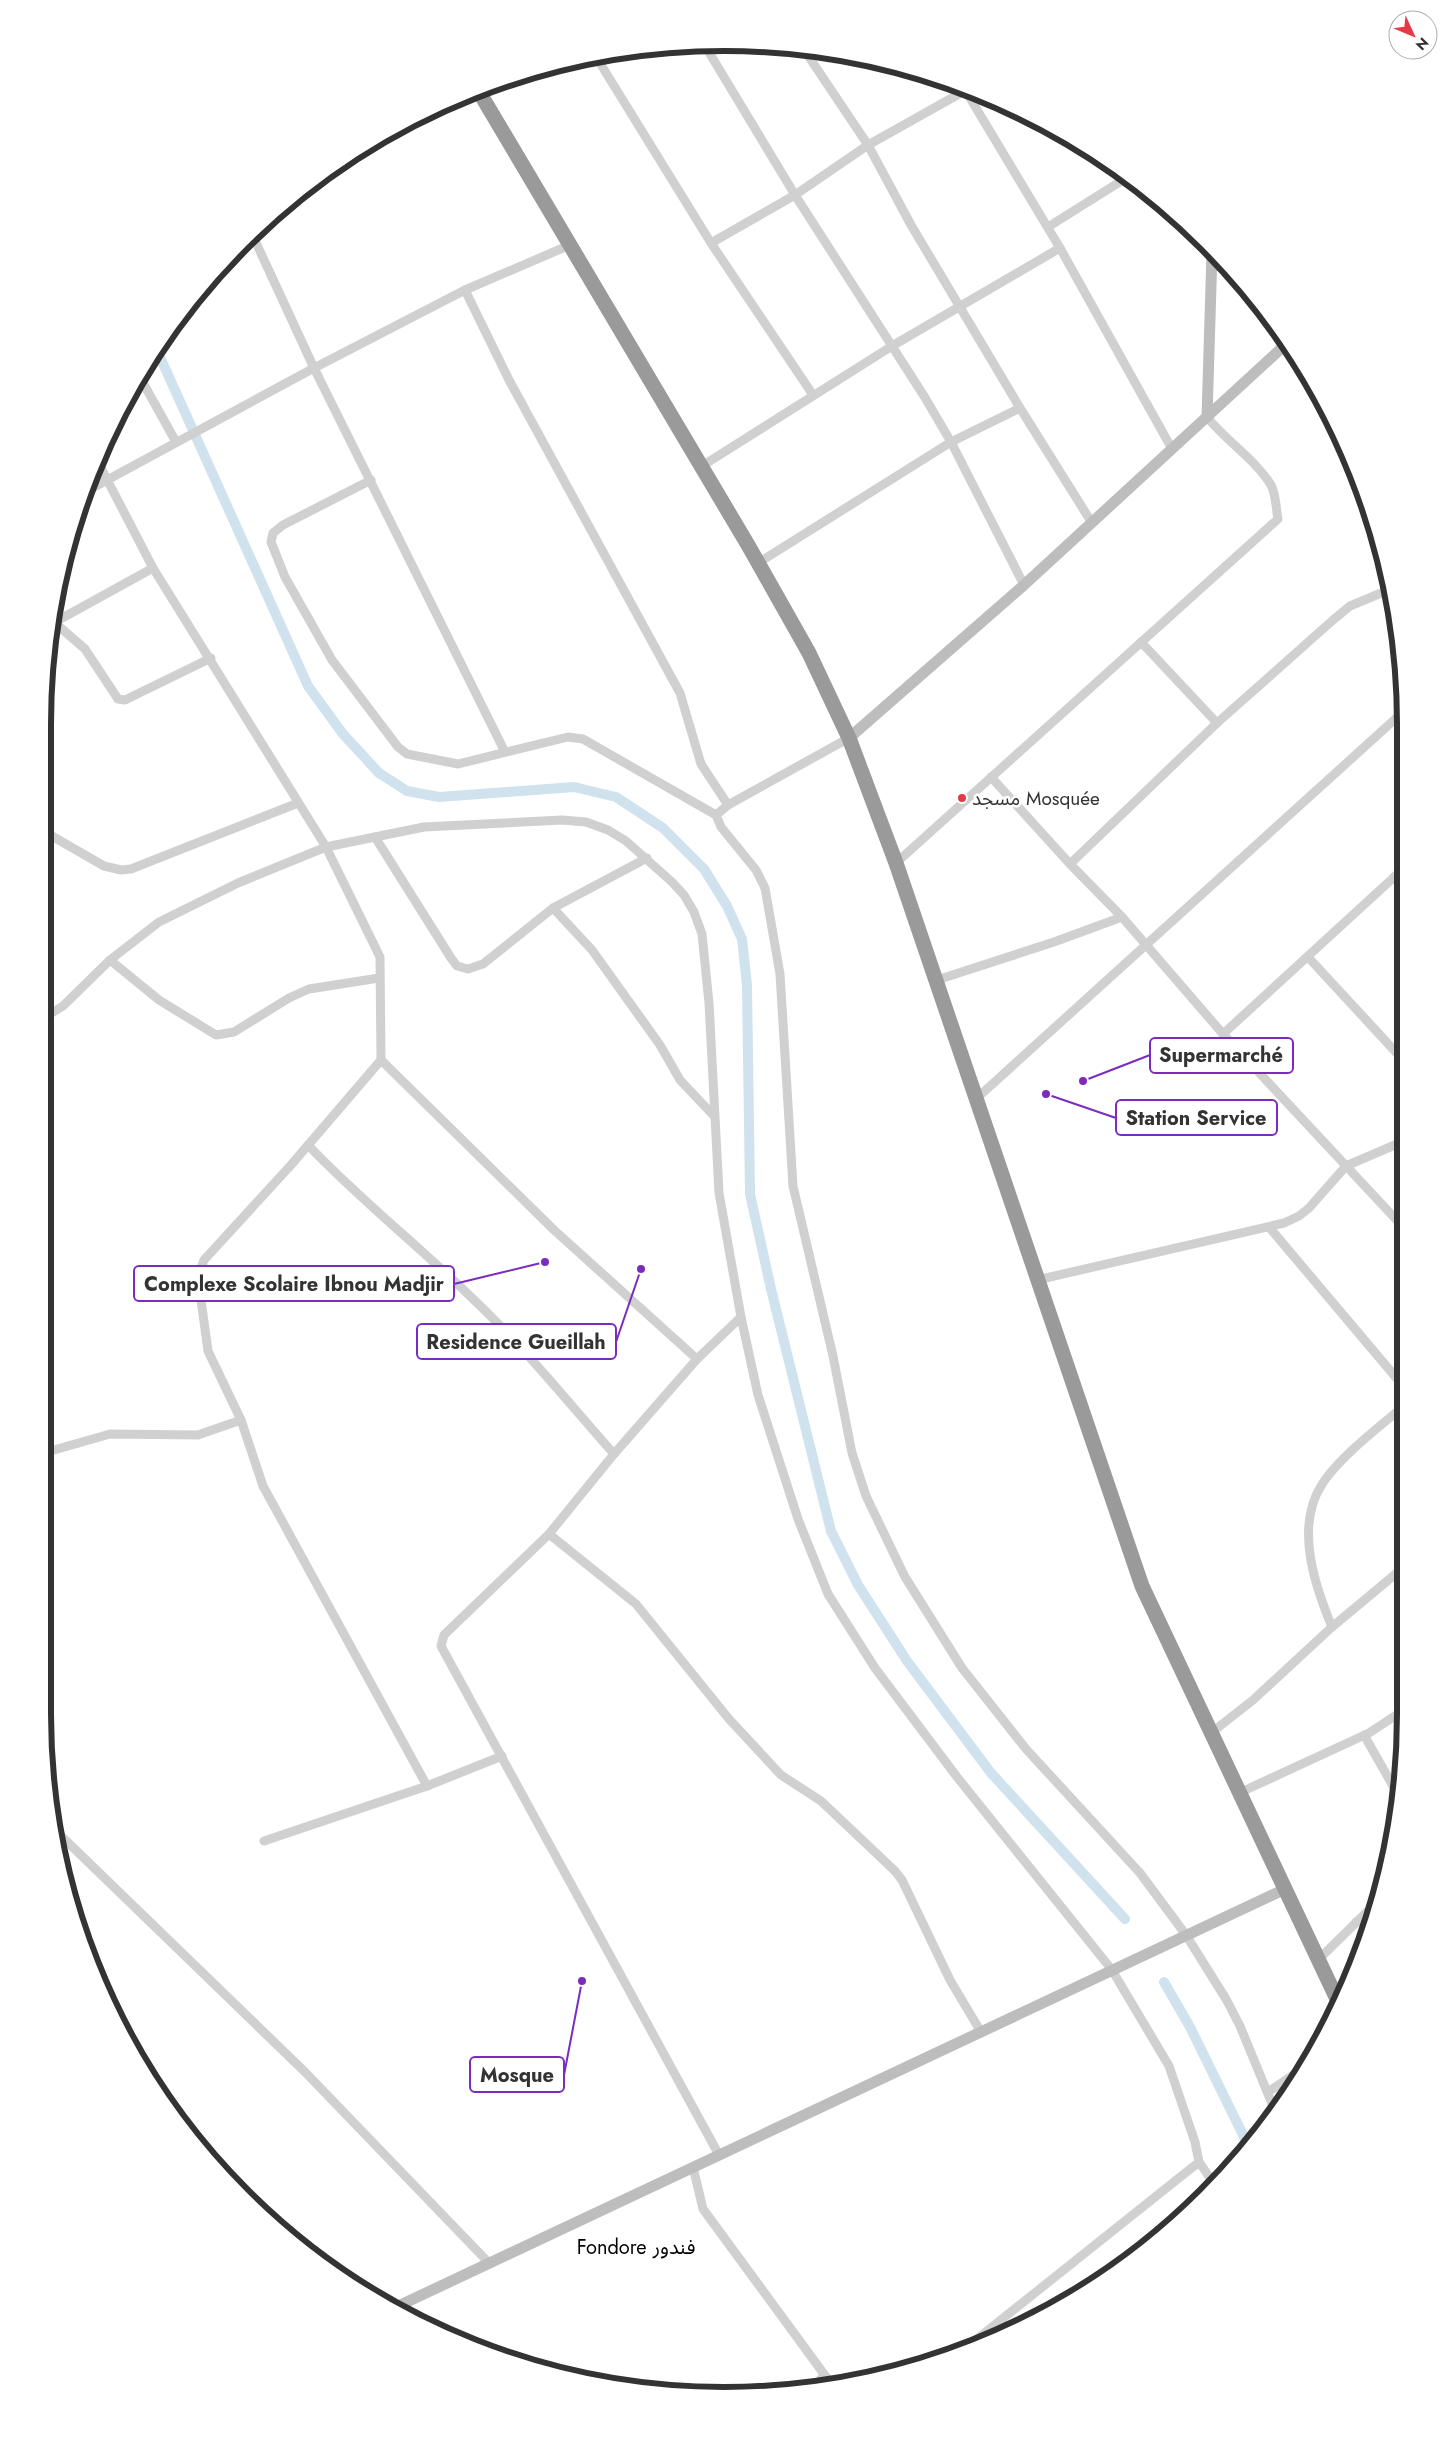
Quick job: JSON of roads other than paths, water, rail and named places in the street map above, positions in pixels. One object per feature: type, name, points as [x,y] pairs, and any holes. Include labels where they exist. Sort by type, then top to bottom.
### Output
[{"type":"highway","points":[[482,97],[758,562],[809,654],[848,738],[896,863],[937,980],[1142,1586],[1285,1889],[1320,1958],[1335,1994]]},
{"type":"main road","points":[[1207,416],[1212,261]]},
{"type":"main road","points":[[848,738],[1024,585],[1282,348]]},
{"type":"main road","points":[[402,2304],[1285,1889]]},
{"type":"street","points":[[709,52],[795,195],[951,442],[1024,585]]},
{"type":"street","points":[[809,57],[868,145],[911,225],[1020,408],[1092,523]]},
{"type":"street","points":[[600,63],[711,243],[813,395]]},
{"type":"street","points":[[711,243],[795,195],[868,145],[958,94]]},
{"type":"street","points":[[972,99],[1048,227],[1172,449]]},
{"type":"street","points":[[1048,227],[1121,181]]},
{"type":"street","points":[[255,241],[314,368],[505,752]]},
{"type":"street","points":[[95,487],[314,368],[465,290],[570,245]]},
{"type":"street","points":[[702,466],[892,346],[1060,248]]},
{"type":"street","points":[[465,290],[509,380],[680,693],[701,764],[728,805]]},
{"type":"street","points":[[143,385],[176,442]]},
{"type":"street","points":[[758,562],[951,442],[1020,408]]},
{"type":"street","points":[[896,863],[1278,519],[1272,486],[1245,454],[1220,434],[1207,416]]},
{"type":"street","points":[[101,468],[153,568],[211,658],[326,847],[380,957],[381,1060],[308,1145],[204,1260],[198,1278],[204,1310],[208,1352],[241,1420],[263,1486],[428,1786]]},
{"type":"street","points":[[371,480],[283,525],[274,533],[271,542],[273,552],[332,660],[398,747],[408,754],[458,764],[577,736],[716,815],[721,827],[756,870],[765,888],[780,974],[793,1186],[852,1453],[866,1496],[904,1577],[962,1668],[1026,1750],[1140,1873],[1186,1935],[1237,2019],[1272,2103]]},
{"type":"street","points":[[60,619],[153,568]]},
{"type":"street","points":[[1070,864],[1217,723],[1350,606],[1384,592]]},
{"type":"street","points":[[59,625],[85,649],[118,699],[125,700],[211,658]]},
{"type":"street","points":[[1141,642],[1217,723]]},
{"type":"street","points":[[977,1098],[1397,718]]},
{"type":"street","points":[[716,815],[728,805],[848,738]]},
{"type":"street","points":[[991,777],[1070,864],[1122,917],[1223,1034],[1397,1221]]},
{"type":"street","points":[[51,835],[104,866],[121,870],[131,869],[298,803]]},
{"type":"street","points":[[51,1013],[63,1006],[110,960],[159,922],[193,904],[326,847],[424,827],[562,820],[586,822],[608,830],[647,858],[684,895],[694,912],[702,934],[709,1004],[719,1193],[741,1317],[758,1395],[798,1519],[828,1594],[875,1668],[957,1777],[1112,1970],[1169,2066],[1195,2142],[1199,2162],[1211,2179]]},
{"type":"street","points":[[375,837],[457,966],[468,969],[483,964],[553,908],[647,858]]},
{"type":"street","points":[[1223,1034],[1397,874]]},
{"type":"street","points":[[1394,877],[1397,880]]},
{"type":"street","points":[[553,908],[592,950],[660,1045],[680,1080],[714,1116]]},
{"type":"street","points":[[937,980],[1054,942],[1122,917]]},
{"type":"street","points":[[1308,957],[1397,1053]]},
{"type":"street","points":[[110,960],[159,1000],[216,1035],[234,1032],[289,998],[309,989],[379,978]]},
{"type":"street","points":[[381,1060],[554,1230],[697,1359]]},
{"type":"street","points":[[1037,1280],[1269,1227],[1299,1216],[1310,1208],[1346,1166],[1397,1144]]},
{"type":"street","points":[[308,1145],[336,1175],[471,1297],[512,1338],[614,1454]]},
{"type":"street","points":[[1269,1227],[1397,1379]]},
{"type":"street","points":[[719,2155],[441,1646],[442,1640],[490,1589],[549,1534],[614,1454],[697,1359],[741,1317]]},
{"type":"street","points":[[1332,1627],[1315,1580],[1308,1538],[1314,1498],[1321,1485],[1340,1464],[1397,1412]]},
{"type":"street","points":[[51,1451],[110,1434],[198,1435],[241,1420]]},
{"type":"street","points":[[549,1534],[636,1604],[729,1719],[781,1775],[821,1801],[902,1880],[950,1980],[981,2032]]},
{"type":"street","points":[[1211,1733],[1253,1700],[1332,1627],[1397,1573]]},
{"type":"street","points":[[1240,1793],[1364,1735],[1397,1714]]},
{"type":"street","points":[[1364,1735],[1393,1785]]},
{"type":"street","points":[[264,1841],[428,1786],[502,1756]]},
{"type":"street","points":[[63,1839],[305,2072],[489,2263]]},
{"type":"street","points":[[1320,1958],[1367,1912]]},
{"type":"street","points":[[1356,1922],[1364,1921]]},
{"type":"street","points":[[1268,2092],[1290,2077]]},
{"type":"street","points":[[983,2335],[1199,2162]]},
{"type":"street","points":[[693,2167],[702,2209],[827,2379]]},
{"type":"street","points":[[820,2380],[824,2375]]},
{"type":"waterway","points":[[160,357],[308,686],[343,734],[379,773],[407,791],[439,797],[574,787],[616,797],[663,828],[704,869],[727,906],[742,939],[747,985],[750,1194],[771,1289],[831,1531],[858,1585],[907,1661],[991,1773],[1125,1919]]},
{"type":"waterway","points":[[1164,1982],[1190,2027],[1245,2139]]},
{"type":"place","name":"مسجد Mosquée","points":[[962,798]]},
{"type":"place","name":"Supermarché","points":[[1083,1081]]},
{"type":"place","name":"Station Service","points":[[1046,1094]]},
{"type":"place","name":"Complexe Scolaire Ibnou Madjir","points":[[545,1262]]},
{"type":"place","name":"Residence Gueillah","points":[[641,1269]]},
{"type":"place","name":"Mosque","points":[[582,1981]]},
{"type":"district","name":"Fondore فندور","points":[[636,2247]]}]
